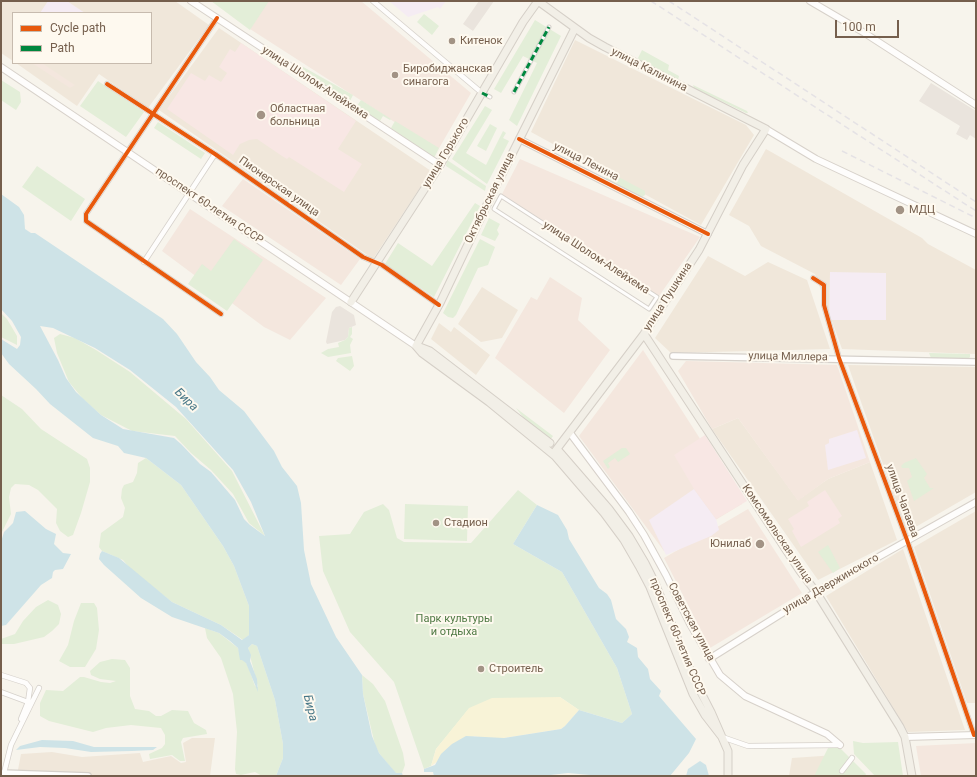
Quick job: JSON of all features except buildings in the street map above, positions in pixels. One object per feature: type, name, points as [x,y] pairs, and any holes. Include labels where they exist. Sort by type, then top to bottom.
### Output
[{"type":"main road","name":"улица Шолом-Алейхема","points":[[191,1],[440,165]]},
{"type":"main road","name":"улица Горького","points":[[351,302],[440,165],[523,22],[538,1]]},
{"type":"main road","name":"улица Калинина","points":[[538,1],[575,28],[605,47],[766,129]]},
{"type":"main road","points":[[810,1],[863,32],[976,105]]},
{"type":"main road","name":"Октябрьская улица","points":[[416,346],[439,305],[519,139],[575,28]]},
{"type":"main road","name":"проспект 60-летия СССР","points":[[1,67],[416,346],[422,353],[555,451]]},
{"type":"main road","points":[[766,129],[816,159],[976,234]]},
{"type":"main road","name":"улица Пушкина","points":[[555,451],[644,334],[708,234],[743,165],[766,129]]},
{"type":"main road","name":"Комсомольская улица","points":[[644,334],[800,571],[816,592],[905,737]]},
{"type":"main road","name":"проспект 60-летия СССР","points":[[416,346],[430,350],[550,444],[628,546],[650,587],[684,666],[722,737],[728,751],[728,776]]},
{"type":"main road","name":"Советская улица","points":[[570,433],[644,535],[709,659],[720,675],[745,696],[827,734],[840,745]]},
{"type":"main road","name":"улица Дзержинского","points":[[709,659],[816,592],[976,502]]},
{"type":"main road","points":[[912,776],[905,737],[975,735]]},
{"type":"street","points":[[373,1],[482,92],[490,97]]},
{"type":"street","points":[[217,18],[86,214],[86,221],[221,314]]},
{"type":"street","points":[[514,92],[550,27]]},
{"type":"street","name":"Пионерская улица","points":[[107,84],[215,154],[363,257],[382,265],[439,305]]},
{"type":"street","name":"улица Ленина","points":[[519,139],[708,234]]},
{"type":"street","points":[[144,262],[215,154]]},
{"type":"street","name":"улица Шолом-Алейхема","points":[[501,196],[657,297],[649,309],[494,209],[501,196]]},
{"type":"street","name":"улица Чапаева","points":[[813,278],[824,285],[824,305],[839,358],[907,540],[975,735]]},
{"type":"street","name":"улица Миллера","points":[[673,356],[839,358],[976,362]]},
{"type":"street","points":[[1,675],[26,683],[30,688],[28,702],[11,745],[3,774],[88,776]]},
{"type":"street","points":[[11,745],[39,688]]},
{"type":"street","points":[[1,692],[28,702]]},
{"type":"street","points":[[722,737],[748,746],[840,745]]},
{"type":"street","points":[[842,771],[852,758]]},
{"type":"shaded area","points":[[1,1],[175,1],[209,25],[148,108],[99,74],[77,106],[17,64],[152,64],[152,12],[12,12],[12,60],[1,53]]},
{"type":"shaded area","points":[[48,1],[67,1],[84,12],[41,12]]},
{"type":"shaded area","points":[[266,1],[361,1],[471,93],[438,150],[250,29]]},
{"type":"shaded area","points":[[389,1],[446,1],[440,9],[438,7],[408,17]]},
{"type":"shaded area","points":[[479,1],[494,1],[473,31],[463,24]]},
{"type":"shaded area","points":[[219,28],[431,171],[373,259],[159,110]]},
{"type":"shaded area","points":[[575,40],[746,125],[754,135],[701,225],[531,132]]},
{"type":"shaded area","name":"Областная больница","points":[[241,43],[356,121],[338,149],[362,164],[344,192],[289,157],[287,159],[282,156],[257,139],[249,140],[240,144],[233,155],[167,109],[191,73],[205,81],[209,75],[221,82],[227,73],[219,67],[230,49],[235,52]]},
{"type":"shaded area","points":[[34,64],[44,64],[75,85],[70,88]]},
{"type":"shaded area","points":[[931,83],[976,111],[976,139],[970,135],[967,140],[956,134],[960,126],[919,101]]},
{"type":"shaded area","points":[[766,149],[922,238],[928,244],[976,270],[976,354],[842,349],[815,274],[761,246],[749,226],[729,215]]},
{"type":"shaded area","points":[[520,159],[700,237],[657,299],[501,196]]},
{"type":"shaded area","points":[[243,179],[360,259],[341,285],[222,206]]},
{"type":"shaded area","points":[[190,209],[326,298],[290,340],[264,327],[162,251]]},
{"type":"shaded area","points":[[708,256],[745,276],[768,262],[807,280],[830,349],[671,353],[655,338]]},
{"type":"shaded area","points":[[830,272],[886,273],[886,320],[829,320]]},
{"type":"shaded area","points":[[550,277],[582,298],[578,320],[610,350],[564,413],[495,358],[531,297],[537,300]]},
{"type":"shaded area","points":[[482,287],[518,310],[502,338],[481,342],[458,324]]},
{"type":"shaded area","points":[[340,306],[354,315],[356,325],[349,328],[348,337],[345,340],[327,344],[326,342],[332,312],[336,307]]},
{"type":"shaded area","points":[[439,323],[451,332],[454,327],[490,355],[476,375],[431,339]]},
{"type":"shaded area","points":[[643,350],[742,504],[664,551],[579,436]]},
{"type":"shaded area","points":[[686,361],[837,365],[870,462],[828,479],[798,501],[738,418],[712,429],[678,371]]},
{"type":"shaded area","points":[[848,365],[976,367],[976,492],[907,532]]},
{"type":"shaded area","points":[[738,418],[798,500],[828,479],[870,462],[897,540],[818,580],[712,429]]},
{"type":"shaded area","points":[[857,430],[866,458],[828,470],[825,445],[829,443],[829,439]]},
{"type":"shaded area","points":[[705,435],[747,501],[716,519],[694,489],[674,455]]},
{"type":"shaded area","points":[[694,489],[716,519],[719,530],[711,536],[666,555],[649,520]]},
{"type":"shaded area","points":[[825,490],[842,516],[838,519],[840,523],[801,547],[792,531],[794,529],[788,519],[809,506],[807,502]]},
{"type":"shaded area","points":[[748,509],[802,593],[710,648],[664,558]]},
{"type":"shaded area","points":[[976,511],[976,703],[967,703],[914,547]]},
{"type":"shaded area","points":[[903,549],[965,730],[908,732],[826,596]]},
{"type":"shaded area","points":[[192,738],[215,738],[210,776],[1,776],[17,775],[21,754],[52,752],[82,757],[140,753],[143,762],[171,756],[181,763],[186,762],[183,743]]},
{"type":"shaded area","points":[[976,743],[976,776],[921,776],[916,746]]},
{"type":"shaded area","points":[[836,755],[858,776],[789,776],[792,758]]},
{"type":"green space","points":[[211,1],[269,1],[250,30]]},
{"type":"green space","points":[[424,14],[439,26],[432,35],[417,22]]},
{"type":"green space","points":[[535,20],[561,36],[517,126],[509,120],[537,63],[523,56],[501,93],[494,89]]},
{"type":"green space","points":[[642,50],[669,65],[668,70],[679,76],[678,80],[639,61],[638,58]]},
{"type":"green space","points":[[298,64],[353,95],[350,101],[297,68]]},
{"type":"green space","points":[[1,80],[20,92],[21,102],[16,110],[1,100]]},
{"type":"green space","points":[[98,81],[144,112],[126,137],[80,106]]},
{"type":"green space","points":[[693,85],[747,111],[748,113],[694,88]]},
{"type":"green space","points":[[361,100],[391,119],[390,120],[383,116],[380,121],[386,126],[357,106]]},
{"type":"green space","points":[[485,106],[492,110],[466,153],[486,165],[503,131],[506,133],[503,138],[509,141],[487,184],[452,159]]},
{"type":"green space","points":[[395,121],[439,148],[434,158],[391,128]]},
{"type":"green space","points":[[158,122],[205,153],[201,159],[154,128]]},
{"type":"green space","points":[[490,124],[497,128],[486,151],[477,146]]},
{"type":"green space","points":[[447,160],[486,186],[485,191],[446,166]]},
{"type":"green space","points":[[37,166],[85,199],[71,221],[22,187]]},
{"type":"green space","points":[[609,172],[645,191],[645,195],[642,197],[606,179],[606,174]]},
{"type":"green space","points":[[475,203],[480,206],[434,297],[385,264],[398,243],[432,266]]},
{"type":"green space","points":[[489,218],[500,224],[497,230],[499,234],[495,241],[481,235]]},
{"type":"green space","points":[[234,239],[263,260],[227,311],[188,284],[202,264],[211,271]]},
{"type":"green space","points":[[480,239],[495,247],[488,265],[478,268],[456,315],[453,318],[448,317],[443,313]]},
{"type":"green space","points":[[1,313],[7,319],[17,336],[17,345],[1,337]]},
{"type":"green space","points":[[352,327],[352,334],[350,337],[353,339],[350,345],[351,353],[328,357],[321,353],[328,349],[339,347],[338,343],[348,337],[349,328]]},
{"type":"green space","points":[[60,334],[75,338],[130,372],[186,419],[232,471],[265,536],[249,523],[233,494],[211,470],[191,453],[175,436],[132,431],[101,415],[83,399],[69,382],[57,353],[54,338]]},
{"type":"green space","points":[[929,353],[970,354],[970,357],[968,359],[931,358]]},
{"type":"green space","points":[[352,356],[354,366],[350,371],[336,361],[338,358]]},
{"type":"green space","points":[[1,395],[22,409],[41,429],[87,459],[90,468],[90,482],[73,535],[68,537],[60,531],[56,523],[57,509],[38,490],[29,485],[15,484],[11,488],[9,497],[11,514],[1,534]]},
{"type":"green space","points":[[516,408],[553,436],[550,440],[526,421]]},
{"type":"green space","points":[[622,448],[626,448],[630,454],[618,462],[615,458],[608,463],[610,467],[608,469],[603,461]]},
{"type":"green space","points":[[146,458],[181,485],[223,546],[234,566],[249,606],[249,635],[243,640],[221,625],[172,602],[133,572],[123,560],[102,551],[99,547],[101,533],[123,517],[125,508],[121,498],[122,489],[124,485],[133,482],[137,473],[138,463]]},
{"type":"green space","points":[[916,458],[927,474],[924,478],[930,488],[934,488],[914,501],[907,481],[912,477],[909,468],[902,468],[901,466],[904,463]]},
{"type":"green space","name":"Парк культуры и отдыха","points":[[518,490],[537,505],[513,544],[562,572],[617,668],[632,714],[622,723],[579,710],[560,697],[469,709],[436,749],[431,766],[424,769],[394,682],[350,632],[323,571],[319,536],[350,534],[364,512],[383,504],[389,510],[397,538],[404,542],[471,543]]},
{"type":"green space","name":"Стадион","points":[[405,504],[468,506],[467,541],[404,539]]},
{"type":"green space","points":[[828,545],[840,568],[833,573],[818,552]]},
{"type":"green space","points":[[48,600],[58,605],[61,614],[59,624],[52,631],[44,637],[14,644],[1,644],[1,639],[15,634],[23,621],[36,607]]},
{"type":"green space","points":[[81,603],[94,603],[97,608],[99,630],[96,649],[85,667],[70,667],[59,661],[68,645],[74,621]]},
{"type":"green space","points":[[205,628],[219,633],[238,648],[242,659],[246,662],[255,686],[258,687],[248,648],[252,644],[257,646],[275,700],[283,744],[283,758],[276,776],[262,776],[255,772],[241,775],[236,774],[237,732],[233,694],[221,658],[207,638]]},
{"type":"green space","points":[[112,659],[125,660],[130,668],[130,696],[135,709],[149,711],[156,716],[161,716],[172,710],[188,711],[194,723],[206,730],[207,734],[183,738],[181,742],[185,761],[180,761],[172,755],[150,759],[149,754],[162,748],[165,744],[165,735],[161,728],[131,725],[106,728],[93,732],[49,721],[40,716],[40,703],[46,690],[63,691],[80,677],[110,683],[116,681],[100,679],[91,675],[90,671],[100,662]]},
{"type":"green space","points":[[362,675],[373,684],[385,701],[403,753],[405,765],[402,773],[396,774],[379,753],[375,745],[363,694]]},
{"type":"green space","points":[[832,740],[866,774],[865,776],[814,776]]},
{"type":"green space","points":[[853,741],[863,743],[898,742],[903,776],[875,776],[854,754]]},
{"type":"sand","points":[[560,697],[579,710],[561,729],[504,738],[491,739],[474,736],[431,766],[436,749],[469,708],[492,698]]},
{"type":"water","name":"Бира","points":[[1,194],[19,207],[24,215],[25,229],[31,233],[35,233],[163,319],[177,334],[196,362],[210,377],[219,390],[244,411],[274,451],[282,467],[297,486],[301,503],[304,550],[311,584],[336,637],[362,675],[363,694],[372,736],[379,753],[396,773],[402,773],[403,776],[276,776],[283,758],[283,744],[275,700],[257,646],[252,644],[248,648],[251,655],[250,661],[257,679],[258,692],[246,663],[240,660],[238,648],[230,641],[219,633],[172,617],[141,598],[99,559],[102,551],[119,558],[172,602],[221,625],[242,640],[249,635],[249,606],[234,566],[223,546],[181,485],[146,458],[124,453],[118,446],[93,438],[50,404],[9,364],[1,353],[1,339],[17,349],[20,345],[21,337],[12,321],[1,309]],"holes":[[[40,326],[53,328],[95,348],[130,370],[176,407],[233,470],[251,502],[265,536],[244,519],[235,500],[211,472],[200,464],[174,438],[123,429],[101,415],[76,392],[66,378]]]},
{"type":"water","points":[[537,505],[558,515],[567,530],[569,539],[599,588],[607,594],[611,600],[616,619],[626,629],[629,637],[627,642],[637,648],[638,657],[648,669],[650,679],[661,691],[659,696],[696,739],[689,753],[670,776],[601,776],[568,773],[542,776],[434,776],[433,772],[424,772],[424,769],[435,765],[441,754],[452,744],[466,736],[504,738],[561,729],[579,710],[622,723],[632,714],[617,668],[562,572],[513,544]]},
{"type":"water","points":[[25,511],[46,529],[56,534],[54,544],[63,553],[71,554],[63,569],[55,570],[52,578],[41,585],[6,625],[1,626],[1,542],[4,532],[13,523],[16,512]]},
{"type":"water","points":[[42,740],[73,741],[94,747],[157,747],[153,750],[91,752],[65,748],[40,747],[16,750],[20,746]]},
{"type":"water","points":[[700,761],[706,765],[709,776],[686,776],[688,769]]},
{"type":"railway","points":[[651,1],[976,211]]},
{"type":"railway","points":[[669,1],[976,202]]},
{"type":"railway","points":[[842,151],[976,218]]},
{"type":"marked path","points":[[514,92],[549,27]]},
{"type":"marked path","points":[[482,93],[490,97]]},
{"type":"cycle path","points":[[217,18],[86,214],[86,221],[221,314]]},
{"type":"cycle path","points":[[107,84],[215,154],[363,257],[382,265],[439,305]]},
{"type":"cycle path","points":[[519,139],[708,234]]},
{"type":"cycle path","points":[[813,278],[824,285],[824,305],[839,358],[907,540],[974,735]]},
{"type":"place","name":"Китенок","points":[[452,41]]},
{"type":"place","name":"Биробиджанская синагога","points":[[395,75]]},
{"type":"place","name":"Областная больница","points":[[261,115]]},
{"type":"place","name":"МДЦ","points":[[900,210]]},
{"type":"place","name":"Стадион","points":[[436,523]]},
{"type":"place","name":"Юнилаб","points":[[760,544]]},
{"type":"place","name":"Строитель","points":[[481,669]]}]
